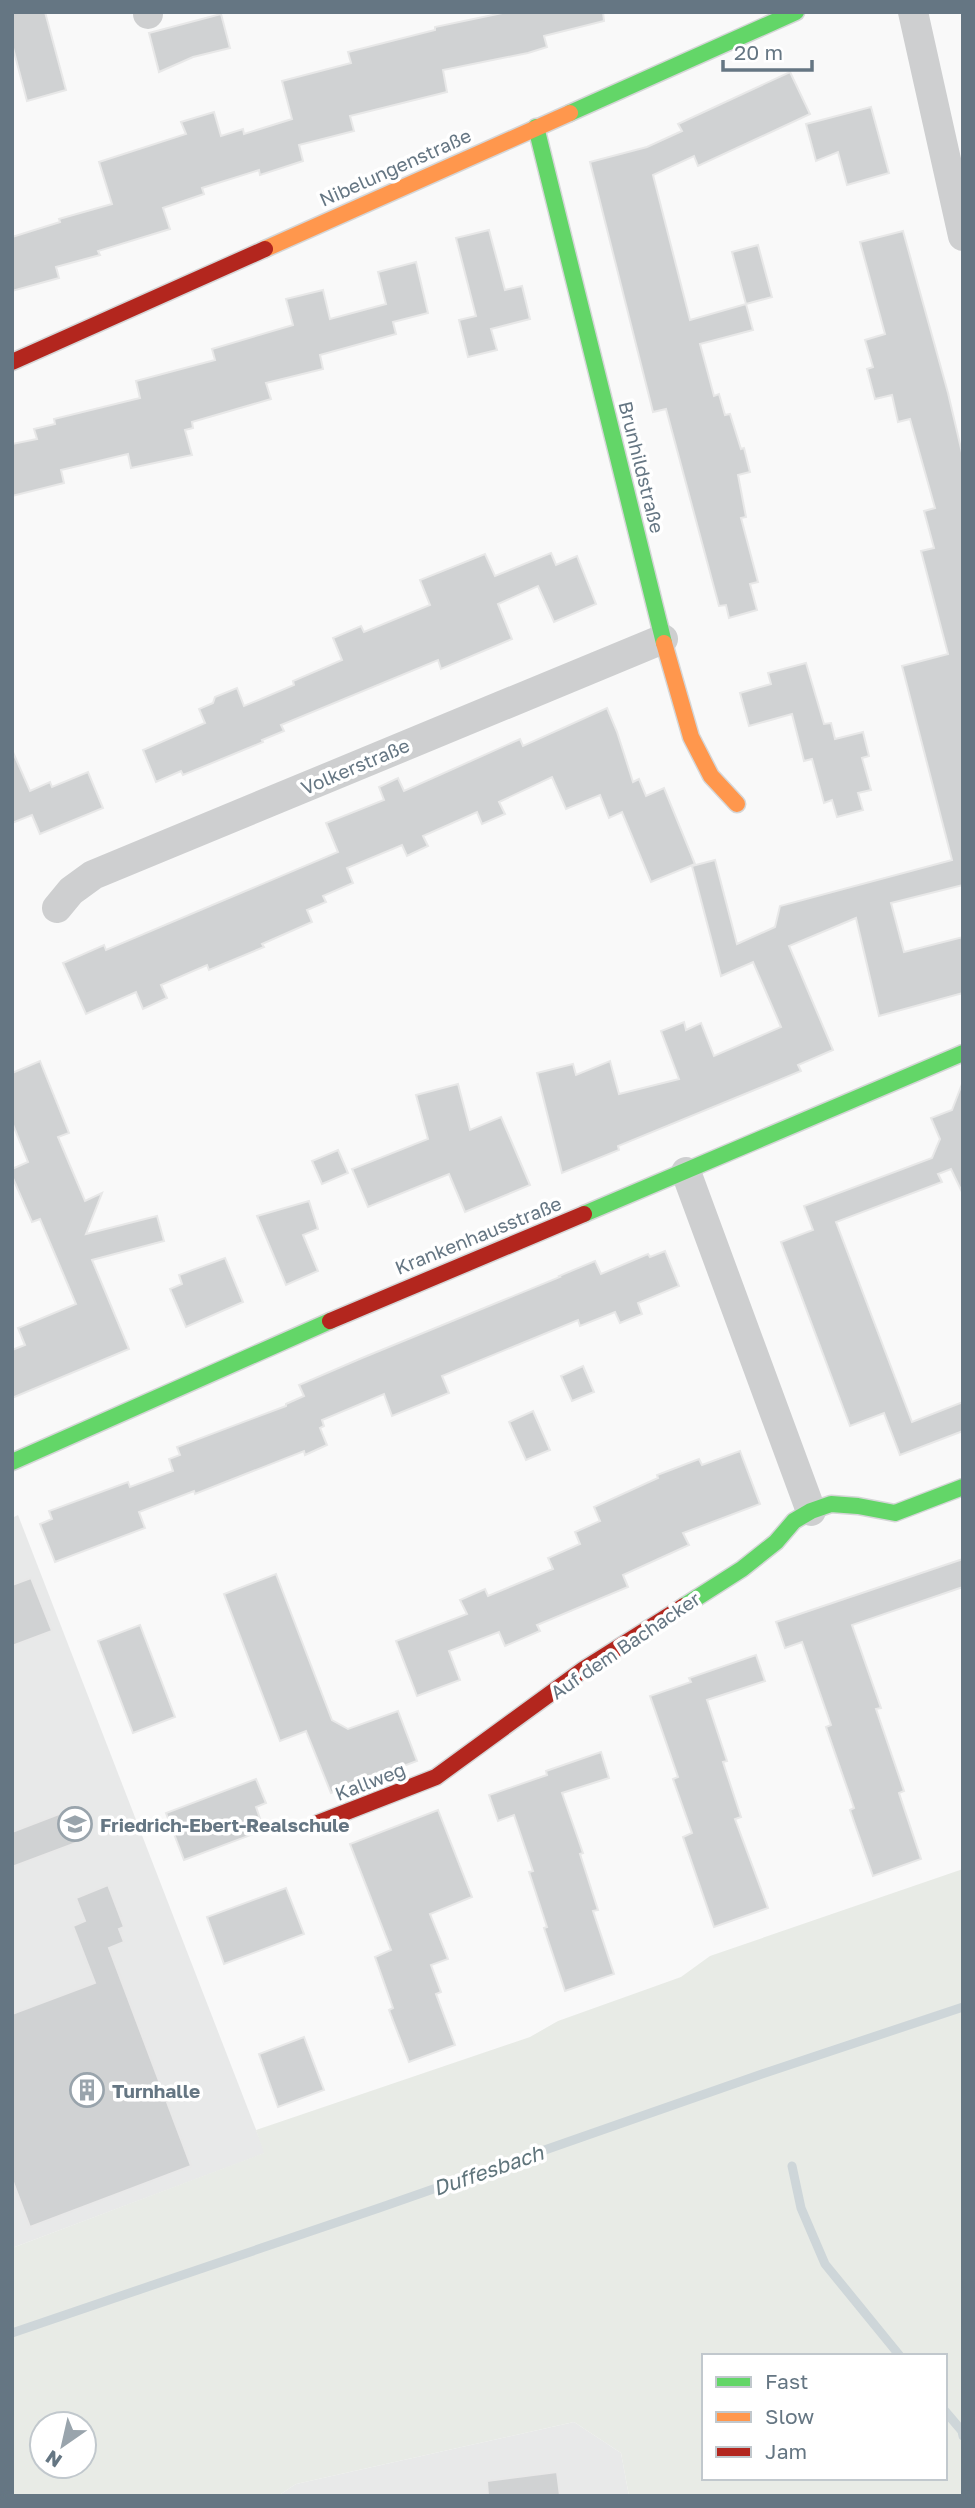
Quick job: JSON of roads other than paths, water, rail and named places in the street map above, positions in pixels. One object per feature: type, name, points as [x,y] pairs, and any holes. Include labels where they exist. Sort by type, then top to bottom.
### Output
[{"type":"street","name":"Nibelungenstraße","points":[[12,362],[796,12]]},
{"type":"street","points":[[913,12],[963,236]]},
{"type":"street","name":"Brunhildstraße","points":[[536,127],[663,639],[691,737],[711,776],[737,803]]},
{"type":"street","name":"Volkerstraße","points":[[57,908],[71,891],[93,875],[663,639]]},
{"type":"street","name":"Krankenhausstraße","points":[[12,1462],[421,1280],[686,1172],[963,1053]]},
{"type":"street","points":[[686,1172],[811,1511]]},
{"type":"street","name":"Auf dem Bachacker","points":[[436,1777],[584,1669],[742,1569],[776,1542],[794,1521],[811,1511],[831,1504],[895,1513],[963,1487]]},
{"type":"street","name":"Kallweg","points":[[318,1823],[436,1777]]},
{"type":"waterway","name":"Duffesbach","points":[[12,2333],[963,2007]]},
{"type":"waterway","points":[[792,2166],[801,2208],[825,2264],[898,2354]]},
{"type":"waterway","points":[[947,2413],[963,2436]]},
{"type":"place","name":"Friedrich-Ebert-Realschule","points":[[75,1824]]},
{"type":"place","name":"Turnhalle","points":[[87,2090]]}]
